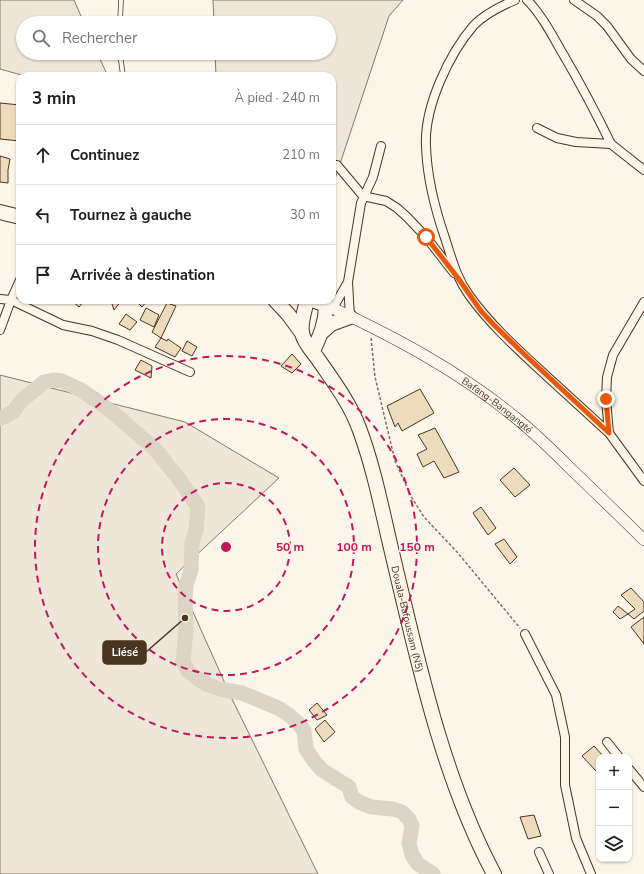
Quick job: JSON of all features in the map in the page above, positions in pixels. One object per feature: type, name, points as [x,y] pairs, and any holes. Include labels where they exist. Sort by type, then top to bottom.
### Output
[{"type":"highway","points":[[0,212],[16,216]]},
{"type":"highway","name":"Douala-Bafoussam (N5)","points":[[279,304],[302,333],[348,404],[359,428],[381,508],[421,672],[442,746],[480,848],[494,874]]},
{"type":"highway","points":[[302,333],[303,316],[306,304]]},
{"type":"highway","points":[[313,351],[322,332],[329,307],[322,304]]},
{"type":"highway","points":[[322,332],[331,324],[350,317]]},
{"type":"street","points":[[458,278],[436,210],[429,173],[425,145],[429,120],[440,80],[459,47],[474,26],[483,18],[515,0]]},
{"type":"street","points":[[527,0],[555,39],[584,90],[611,144],[644,170]]},
{"type":"street","points":[[574,0],[597,16],[607,26],[631,59],[644,71]]},
{"type":"street","points":[[537,128],[557,138],[576,142],[611,144]]},
{"type":"street","points":[[350,317],[348,282],[359,212],[364,196],[373,178],[381,146]]},
{"type":"street","points":[[336,165],[364,196],[386,201],[397,208],[426,237],[458,278],[477,306],[524,354],[609,433],[644,481]]},
{"type":"street","points":[[336,298],[348,282]]},
{"type":"street","points":[[0,330],[16,289]]},
{"type":"street","points":[[0,299],[11,300],[16,302]]},
{"type":"street","points":[[609,433],[606,387],[610,364],[619,344],[644,302]]},
{"type":"street","points":[[19,304],[63,325],[92,331],[118,340],[190,372]]},
{"type":"street","name":"Bafang-Bangangté","points":[[329,307],[370,326],[465,380],[517,418],[644,540]]},
{"type":"street","points":[[526,634],[556,695],[565,737],[565,785],[576,838],[591,874]]},
{"type":"street","points":[[607,742],[617,754]]},
{"type":"street","points":[[632,773],[644,787]]},
{"type":"street","points":[[539,852],[549,874]]},
{"type":"lane","points":[[120,16],[121,0]]},
{"type":"lane","points":[[121,60],[123,72]]},
{"type":"path","points":[[370,326],[374,377],[395,462],[412,498],[424,517],[457,552],[526,634]]},
{"type":"shaded area","points":[[0,0],[74,0],[81,16],[16,16],[16,60],[100,60],[106,72],[16,72],[16,73],[0,69]]},
{"type":"shaded area","points":[[213,0],[403,0],[389,16],[336,176],[336,72],[216,72],[215,60],[336,60],[336,16],[214,16]]},
{"type":"shaded area","points":[[0,375],[185,422],[279,478],[176,574],[232,699],[318,874],[0,874]]},
{"type":"building","points":[[0,103],[16,105],[16,141],[0,139]]},
{"type":"building","points":[[0,156],[10,159],[8,183],[0,182]]},
{"type":"building","points":[[112,304],[119,304],[114,310]]},
{"type":"building","points":[[166,304],[176,306],[161,338],[152,332]]},
{"type":"building","points":[[146,308],[159,315],[154,327],[140,320]]},
{"type":"building","points":[[126,314],[137,322],[130,330],[119,324]]},
{"type":"building","points":[[161,338],[167,341],[168,339],[181,348],[175,357],[155,347]]},
{"type":"building","points":[[187,341],[197,347],[192,356],[182,351]]},
{"type":"building","points":[[292,354],[301,364],[292,373],[281,366]]},
{"type":"building","points":[[141,360],[152,366],[151,378],[135,370]]},
{"type":"building","points":[[420,389],[434,413],[402,431],[398,423],[395,427],[387,406]]},
{"type":"building","points":[[435,428],[459,472],[444,478],[434,461],[423,467],[417,454],[427,449],[418,435]]},
{"type":"building","points":[[514,468],[530,485],[515,497],[500,480]]},
{"type":"building","points":[[481,507],[496,528],[488,535],[473,513]]},
{"type":"building","points":[[504,539],[517,557],[510,564],[495,544]]},
{"type":"building","points":[[631,588],[644,602],[644,611],[634,619],[628,614],[635,609],[621,595]]},
{"type":"building","points":[[618,606],[628,614],[620,619],[613,612]]},
{"type":"building","points":[[644,617],[644,644],[631,627]]},
{"type":"building","points":[[317,703],[327,715],[317,720],[309,710]]},
{"type":"building","points":[[325,720],[335,732],[324,742],[315,729]]},
{"type":"building","points":[[594,746],[601,754],[596,754],[596,771],[582,756]]},
{"type":"building","points":[[534,815],[541,836],[528,839],[520,817]]},
{"type":"waterway","points":[[0,418],[14,411],[21,401],[44,382],[53,380],[62,381],[81,390],[103,405],[155,449],[179,479],[198,507],[196,530],[192,542],[191,570],[186,585],[185,598],[186,629],[183,662],[188,671],[208,685],[242,693],[278,708],[289,715],[304,731],[306,749],[314,761],[322,770],[349,787],[352,797],[371,807],[393,809],[402,812],[409,819],[412,826],[409,843],[412,855],[418,864],[433,874]]},
{"type":"place","name":"Liésé","points":[[185,618]]},
{"type":"route","points":[[426,237],[458,278],[481,311],[494,325],[609,433],[606,399]]}]
